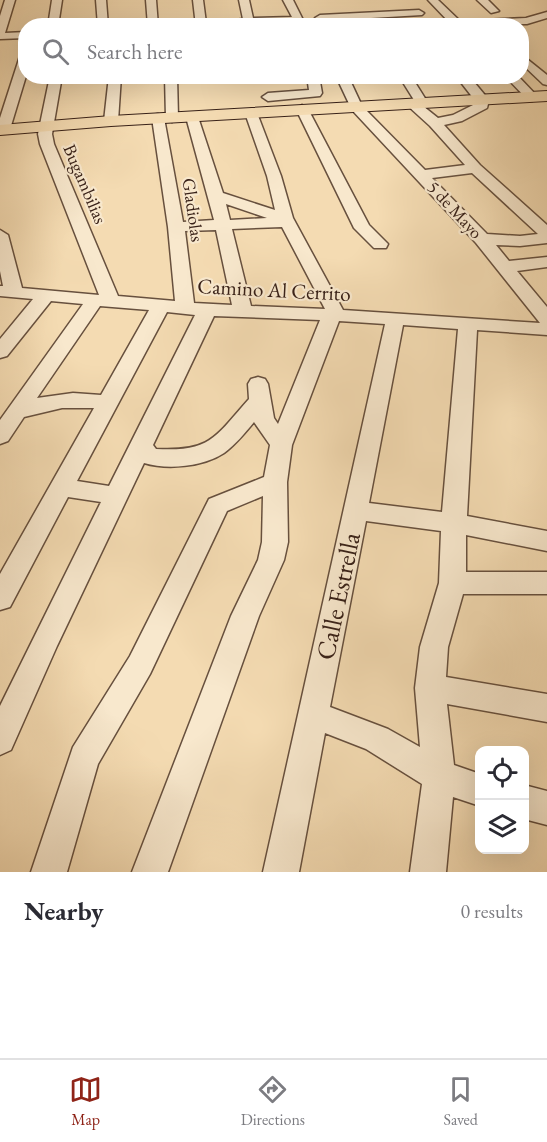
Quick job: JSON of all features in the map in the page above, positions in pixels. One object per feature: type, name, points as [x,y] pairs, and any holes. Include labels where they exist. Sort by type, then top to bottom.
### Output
[{"type":"main road","points":[[1,129],[251,113],[270,104],[302,109],[539,97]]},
{"type":"street","points":[[10,0],[0,34],[18,35]]},
{"type":"street","points":[[54,18],[57,0]]},
{"type":"street","points":[[101,0],[102,18]]},
{"type":"street","points":[[152,0],[153,18]]},
{"type":"street","points":[[198,0],[202,18]]},
{"type":"street","points":[[244,0],[246,18]]},
{"type":"street","points":[[288,0],[297,18]]},
{"type":"street","points":[[386,0],[399,14]]},
{"type":"street","points":[[433,0],[451,18]]},
{"type":"street","points":[[482,0],[494,10]]},
{"type":"street","points":[[482,11],[494,10],[526,14],[528,18]]},
{"type":"street","points":[[542,29],[529,20],[545,10]]},
{"type":"street","points":[[321,18],[349,12],[361,18]]},
{"type":"street","points":[[384,18],[399,14],[419,13]]},
{"type":"street","points":[[447,14],[459,13]]},
{"type":"street","points":[[0,45],[18,44]]},
{"type":"street","points":[[529,64],[547,81]]},
{"type":"street","points":[[1,129],[18,83]]},
{"type":"street","name":"Bugambilias","points":[[55,84],[47,126],[47,144],[103,301]]},
{"type":"street","points":[[111,121],[114,84]]},
{"type":"street","name":"Gladiolas","points":[[170,84],[165,118],[176,227],[196,309]]},
{"type":"street","points":[[265,84],[270,104],[316,93],[314,84]]},
{"type":"street","name":"5 de Mayo","points":[[346,84],[356,107],[482,239],[547,319]]},
{"type":"street","points":[[409,84],[417,103],[475,168],[547,234]]},
{"type":"street","points":[[435,123],[474,111],[483,105],[483,100],[469,84]]},
{"type":"street","points":[[522,84],[539,97]]},
{"type":"street","points":[[302,109],[362,228],[380,244]]},
{"type":"street","points":[[150,872],[245,616],[271,560],[275,542],[275,482],[281,445],[334,309],[286,220],[274,176],[251,113]]},
{"type":"street","points":[[192,117],[216,196],[243,311]]},
{"type":"street","points":[[422,175],[475,168]]},
{"type":"street","points":[[216,196],[286,220]]},
{"type":"street","points":[[176,227],[222,226],[286,220]]},
{"type":"street","points":[[0,235],[7,292]]},
{"type":"street","points":[[482,239],[520,241],[547,238]]},
{"type":"street","points":[[506,267],[547,262]]},
{"type":"street","name":"Camino Al Cerrito","points":[[7,292],[196,309],[547,329]]},
{"type":"street","points":[[0,352],[46,295]]},
{"type":"street","points":[[0,436],[103,301]]},
{"type":"street","points":[[0,599],[161,306]]},
{"type":"street","points":[[0,740],[141,445],[196,309]]},
{"type":"street","name":"Calle Estrella","points":[[280,872],[395,320]]},
{"type":"street","points":[[428,872],[439,776],[430,688],[434,646],[452,583],[454,523],[468,342],[467,325]]},
{"type":"street","points":[[141,445],[149,457],[182,460],[216,450],[259,393],[266,426],[281,445]]},
{"type":"street","points":[[17,412],[41,403],[63,399],[107,404]]},
{"type":"street","points":[[49,872],[84,758],[140,665],[218,505],[275,482]]},
{"type":"street","points":[[61,487],[116,496]]},
{"type":"street","points":[[356,511],[454,523],[547,541]]},
{"type":"street","points":[[452,583],[547,583]]},
{"type":"street","points":[[430,688],[547,708]]},
{"type":"street","points":[[313,714],[377,739],[439,776],[475,788]]},
{"type":"street","points":[[529,803],[547,808]]}]
